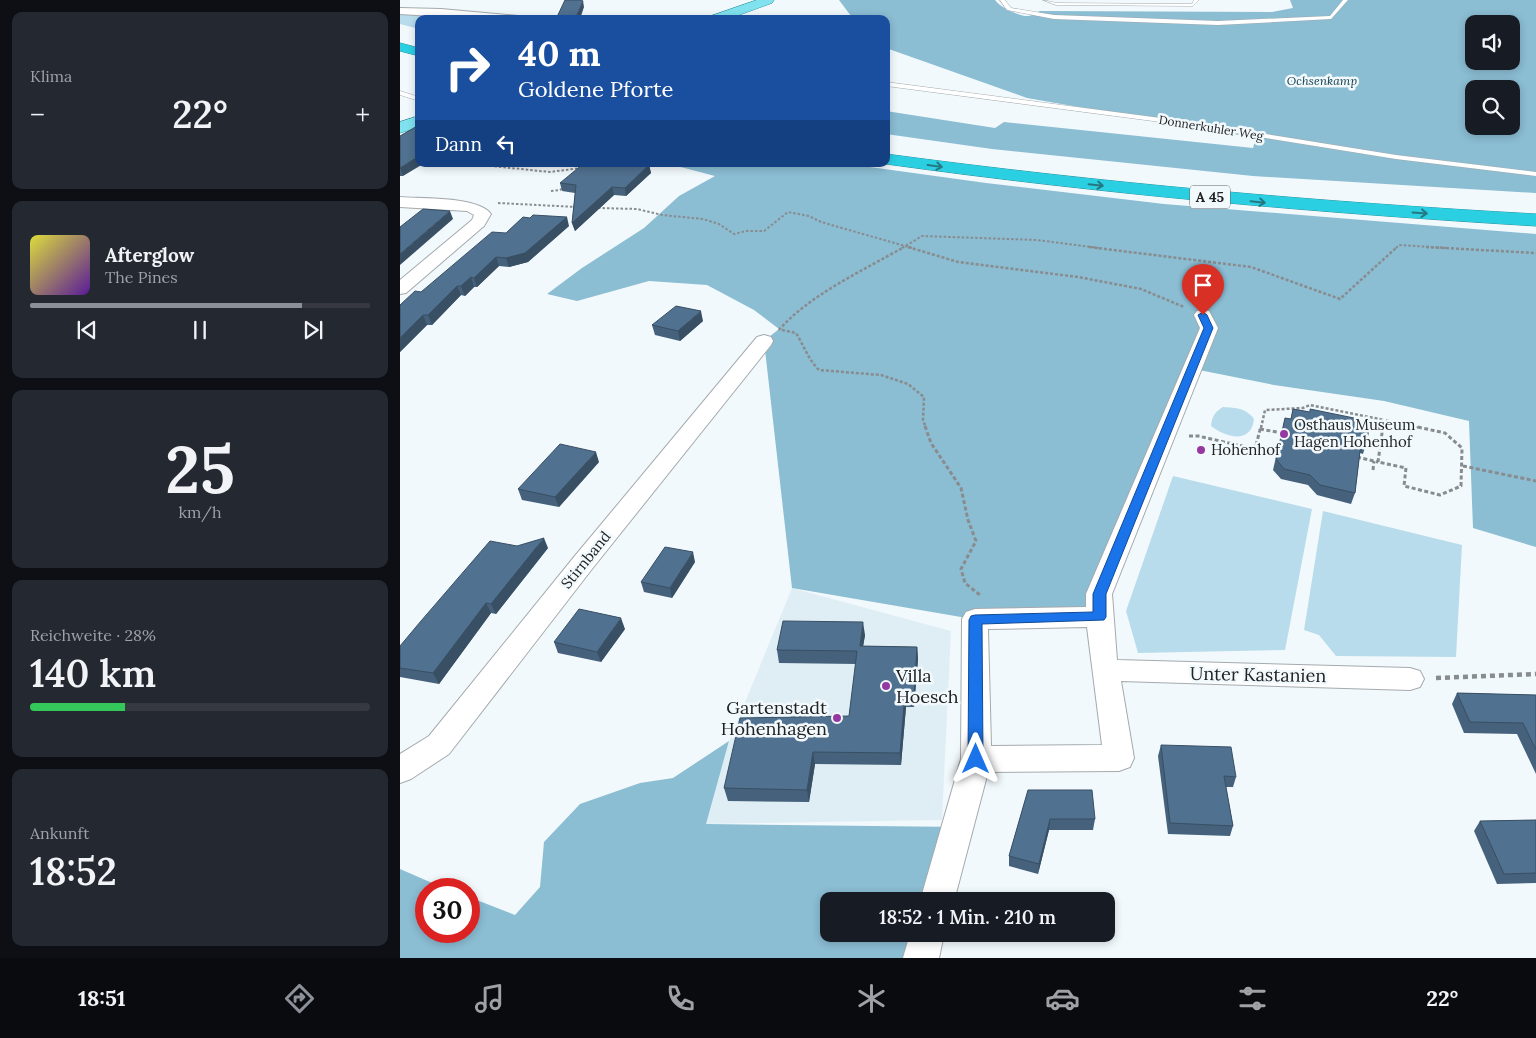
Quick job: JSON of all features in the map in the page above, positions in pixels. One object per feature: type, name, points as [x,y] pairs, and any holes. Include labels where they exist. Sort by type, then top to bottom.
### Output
[{"type":"highway","points":[[400,47],[415,51]]},
{"type":"highway","name":"A 45","points":[[890,144],[1101,170],[1261,186],[1536,204]]},
{"type":"highway","name":"A 45","points":[[890,160],[1088,185],[1265,202],[1536,220]]},
{"type":"main road","points":[[726,15],[768,0]]},
{"type":"main road","points":[[400,128],[415,122]]},
{"type":"street","points":[[400,11],[474,15]]},
{"type":"street","points":[[400,202],[471,207],[483,214],[478,223],[400,289]]},
{"type":"street","points":[[976,759],[1119,758],[1105,670],[1099,617],[1099,594],[1209,328],[1203,315]]},
{"type":"street","name":"Stirnband","points":[[400,770],[439,745],[583,563],[772,335]]},
{"type":"street","points":[[939,892],[976,759],[975,620],[1099,617]]},
{"type":"street","name":"Unter Kastanien","points":[[1105,670],[1410,679]]},
{"type":"street","points":[[921,958],[926,942]]},
{"type":"lane","points":[[1002,0],[1009,9],[1054,17],[1218,23],[1331,17],[1346,0]]},
{"type":"lane","points":[[1045,0],[1056,4],[1078,2],[1146,6],[1193,5],[1197,0]]},
{"type":"lane","points":[[1146,6],[1149,0]]},
{"type":"lane","name":"Donnerkuhler Weg","points":[[890,85],[1181,123],[1396,157],[1536,174]]},
{"type":"lane","points":[[400,94],[415,98]]},
{"type":"path","points":[[501,167],[550,172],[587,169]]},
{"type":"path","points":[[551,190],[560,190],[567,185]]},
{"type":"path","points":[[492,203],[577,207]]},
{"type":"path","points":[[597,208],[636,209],[662,215],[703,219],[719,224],[734,234],[746,231],[764,231],[788,212],[809,216],[821,222],[958,262],[1078,277],[1141,289],[1203,315]]},
{"type":"path","points":[[772,335],[791,316],[810,302],[922,236],[1037,240],[1251,267],[1340,299],[1399,245],[1536,253]]},
{"type":"path","points":[[772,335],[796,333],[804,345],[810,361],[819,370],[881,375],[908,384],[924,397],[923,420],[931,443],[961,488],[968,520],[976,541],[961,569],[965,583],[990,603],[975,620]]},
{"type":"path","points":[[1166,431],[1255,449],[1265,410],[1303,408],[1310,405],[1445,433],[1462,448],[1461,486],[1440,494],[1404,486],[1406,468],[1357,457]]},
{"type":"path","points":[[1373,470],[1384,420]]},
{"type":"path","points":[[1260,429],[1282,433]]},
{"type":"path","points":[[1463,466],[1536,482]]},
{"type":"path","points":[[1410,679],[1536,674]]},
{"type":"shaded area","points":[[400,14],[448,15],[415,15],[415,28],[400,24]]},
{"type":"shaded area","points":[[1223,407],[1241,409],[1251,415],[1254,419],[1248,433],[1243,436],[1230,435],[1211,426],[1214,415]]},
{"type":"shaded area","points":[[1173,476],[1312,509],[1285,650],[1138,653],[1126,611]]},
{"type":"shaded area","points":[[1323,511],[1462,545],[1456,657],[1336,656],[1319,635],[1304,630]]},
{"type":"shaded area","points":[[792,588],[951,631],[942,820],[705,824],[729,741]]},
{"type":"green space","name":"Ochsenkamp","points":[[839,0],[995,0],[1010,11],[1029,16],[1040,11],[1272,12],[1293,8],[1290,0],[1536,0],[1536,193],[1253,176],[992,149],[890,135],[890,112],[995,128],[1004,122],[1253,148],[1256,138],[1027,98],[890,49],[890,15],[850,15]]},
{"type":"green space","points":[[680,167],[870,167],[1164,204],[1536,234],[1536,547],[1473,528],[1469,421],[1384,401],[1274,385],[1194,369],[1097,611],[961,617],[792,588],[764,341],[779,329],[754,310],[707,285],[649,281],[577,301],[547,294],[582,268],[644,228],[679,196],[715,176]]},
{"type":"green space","points":[[729,741],[706,824],[961,827],[939,892],[820,892],[820,942],[922,942],[917,958],[400,958],[400,869],[421,878],[415,878],[415,943],[480,943],[480,901],[515,915],[540,887],[544,842],[580,804],[640,783],[673,778]]},
{"type":"building","points":[[565,0],[583,1],[577,15],[558,15]]},
{"type":"building","points":[[415,127],[415,159],[400,168],[400,136]]},
{"type":"building","points":[[579,167],[647,167],[625,188],[612,187],[572,223],[576,185],[560,183]]},
{"type":"building","points":[[423,209],[450,211],[400,254],[400,227]]},
{"type":"building","points":[[533,215],[567,217],[525,253],[506,258],[496,257],[474,278],[471,277],[461,286],[457,286],[428,315],[423,315],[400,338],[400,305],[415,291],[421,292],[492,232],[506,233],[523,217],[530,218]]},
{"type":"building","points":[[676,306],[701,311],[678,331],[652,325]]},
{"type":"building","points":[[1293,409],[1310,412],[1310,409],[1354,418],[1353,421],[1370,424],[1366,444],[1361,443],[1355,493],[1320,485],[1310,475],[1284,469],[1276,459],[1285,418],[1291,419]]},
{"type":"building","points":[[560,444],[596,452],[555,497],[518,489]]},
{"type":"building","points":[[544,538],[491,604],[486,603],[433,673],[400,668],[400,646],[490,541],[517,546]]},
{"type":"building","points":[[665,547],[693,552],[670,588],[641,582]]},
{"type":"building","points":[[579,609],[621,618],[597,652],[554,642]]},
{"type":"building","points":[[783,621],[863,622],[860,646],[917,647],[914,694],[905,694],[900,753],[813,752],[807,790],[724,788],[740,718],[849,716],[857,651],[777,650]]},
{"type":"building","points":[[1457,693],[1536,695],[1536,750],[1523,723],[1470,722]]},
{"type":"building","points":[[1161,745],[1231,747],[1236,777],[1224,776],[1233,826],[1170,823]]},
{"type":"building","points":[[1028,790],[1092,790],[1095,819],[1050,819],[1039,864],[1009,856]]},
{"type":"building","points":[[1536,820],[1536,873],[1504,874],[1480,821]]},
{"type":"place","name":"Osthaus Museum Hagen Hohenhof","points":[[1284,434]]},
{"type":"place","name":"Hohenhof","points":[[1201,450]]},
{"type":"place","name":"Villa Hoesch","points":[[886,686]]},
{"type":"place","name":"Gartenstadt Hohenhagen","points":[[837,718]]},
{"type":"route","points":[[976,759],[975,620],[1099,617],[1099,594],[1166,431],[1194,369],[1209,328],[1203,315]]}]
